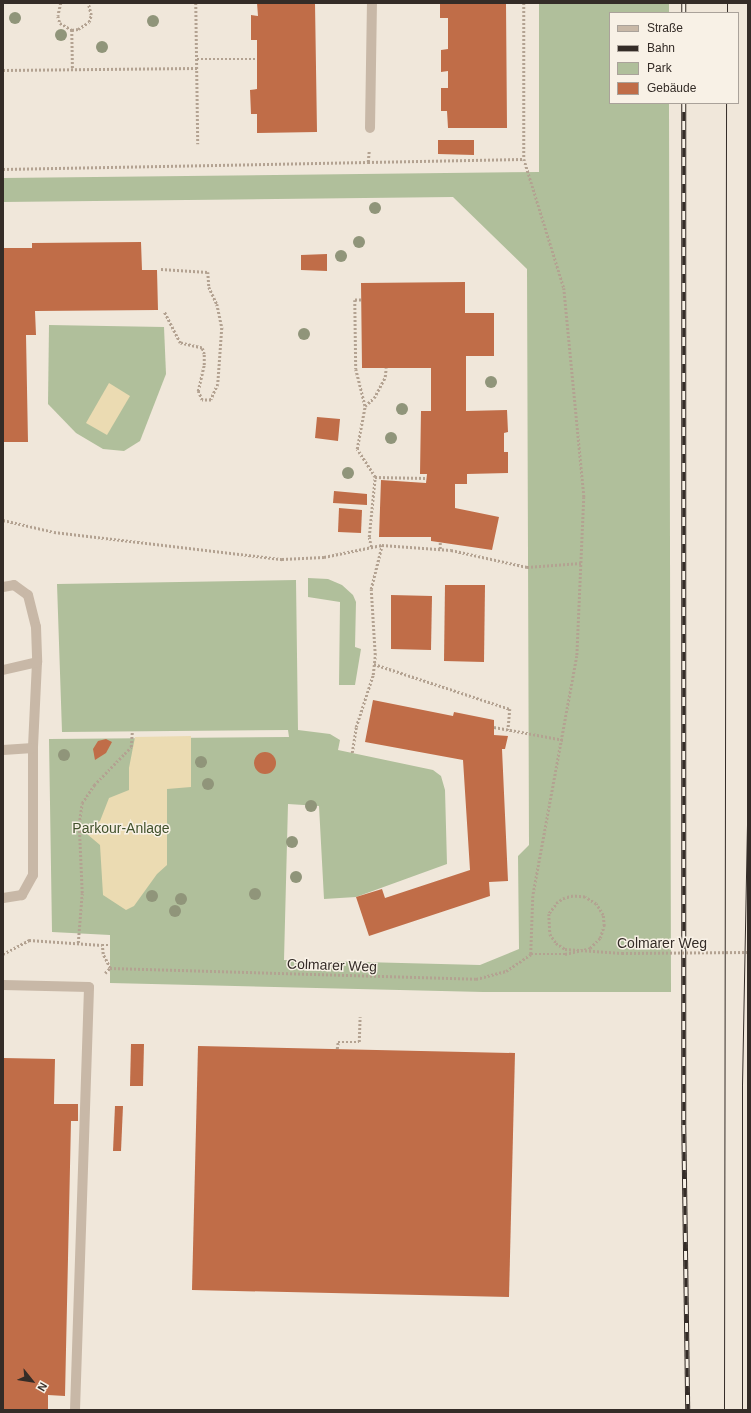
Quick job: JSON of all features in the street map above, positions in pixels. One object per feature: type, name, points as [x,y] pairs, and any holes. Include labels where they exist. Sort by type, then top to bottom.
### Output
[{"type":"street","points":[[370,128],[372,3]]},
{"type":"street","points":[[3,587],[14,585],[28,595],[36,627],[37,662],[33,748],[33,876],[22,895],[3,898]]},
{"type":"street","points":[[3,670],[37,662]]},
{"type":"street","points":[[3,750],[33,748]]},
{"type":"street","points":[[3,985],[89,987],[75,1410]]},
{"type":"path","points":[[61,3],[58,10],[60,23],[72,30],[78,29],[89,22],[91,15],[88,3]]},
{"type":"path","points":[[196,3],[198,144]]},
{"type":"path","points":[[524,3],[524,159],[564,288],[584,497],[577,656],[564,740],[534,896],[531,954]]},
{"type":"path","points":[[72,30],[73,69]]},
{"type":"path","points":[[197,59],[257,59]]},
{"type":"path","points":[[3,70],[197,68]]},
{"type":"path","points":[[368,162],[370,128]]},
{"type":"path","points":[[3,169],[524,159]]},
{"type":"path","points":[[161,269],[208,272],[209,287],[217,304],[222,328],[218,384],[211,400],[202,400],[198,391],[204,365],[204,354],[202,348],[180,343],[164,312]]},
{"type":"path","points":[[361,300],[355,300],[356,369],[365,406],[357,449],[375,477],[369,537],[371,547]]},
{"type":"path","points":[[365,406],[374,398],[385,377],[386,368]]},
{"type":"path","points":[[375,477],[427,478]]},
{"type":"path","points":[[3,520],[54,532],[282,559],[324,557],[382,545],[440,549],[527,567],[581,563]]},
{"type":"path","points":[[440,542],[440,549]]},
{"type":"path","points":[[352,753],[356,727],[374,664],[371,589],[382,545]]},
{"type":"path","points":[[374,664],[510,709],[508,730]]},
{"type":"path","points":[[494,727],[564,740]]},
{"type":"path","points":[[78,944],[82,893],[79,824],[82,803],[94,785],[131,747],[132,730]]},
{"type":"path","name":"Colmarer Weg","points":[[110,968],[476,979],[506,971],[531,954],[565,954],[590,948],[600,938],[604,926],[603,915],[596,904],[585,897],[573,896],[558,902],[549,914],[550,934],[556,943],[565,949],[622,953],[748,952]]},
{"type":"path","points":[[3,954],[29,940],[110,946]]},
{"type":"path","points":[[89,987],[110,968],[102,954],[102,945]]},
{"type":"path","points":[[337,1049],[338,1042],[359,1042],[360,1017]]},
{"type":"green space","name":"Parkour-Anlage","points":[[539,3],[669,3],[669,12],[609,12],[609,104],[669,104],[671,992],[483,992],[110,983],[110,935],[52,932],[49,739],[289,737],[288,730],[62,732],[57,584],[296,580],[298,730],[330,734],[340,740],[338,750],[433,770],[441,776],[445,790],[447,864],[356,897],[324,899],[319,806],[288,804],[284,960],[480,965],[519,949],[518,856],[529,845],[527,269],[453,197],[3,202],[3,178],[539,172]]},
{"type":"green space","points":[[49,325],[164,327],[166,374],[140,441],[124,451],[103,449],[76,433],[48,404]]},
{"type":"green space","points":[[308,578],[328,579],[342,585],[353,595],[356,602],[355,647],[361,649],[355,685],[339,685],[340,602],[308,597]]},
{"type":"sand","points":[[109,383],[130,396],[107,435],[86,423]]},
{"type":"sand","points":[[191,736],[191,787],[167,789],[167,865],[157,874],[134,906],[126,910],[103,895],[100,845],[87,834],[93,824],[100,821],[109,798],[129,790],[129,768],[135,737]]},
{"type":"building","points":[[257,3],[315,3],[317,132],[257,133],[257,114],[251,114],[250,90],[257,89],[257,40],[251,40],[251,15],[258,16]]},
{"type":"building","points":[[440,3],[506,3],[507,128],[448,128],[447,111],[441,111],[441,88],[448,88],[448,71],[441,72],[441,50],[448,49],[448,18],[440,18]]},
{"type":"building","points":[[438,140],[474,140],[474,155],[438,154]]},
{"type":"building","points":[[141,242],[142,270],[157,270],[158,310],[35,311],[36,335],[26,335],[28,442],[3,442],[3,248],[32,248],[32,243]]},
{"type":"building","points":[[327,254],[327,271],[301,270],[301,255]]},
{"type":"building","points":[[465,282],[465,313],[494,313],[494,356],[466,356],[466,411],[507,410],[508,432],[504,433],[504,452],[508,452],[508,473],[467,474],[467,484],[455,484],[455,508],[499,517],[492,550],[431,541],[431,537],[379,537],[381,480],[426,483],[427,474],[420,474],[421,411],[431,411],[431,368],[362,368],[361,283]]},
{"type":"building","points":[[317,417],[340,419],[338,441],[315,438]]},
{"type":"building","points":[[334,491],[367,494],[367,505],[333,503]]},
{"type":"building","points":[[339,508],[362,510],[361,533],[338,532]]},
{"type":"building","points":[[445,585],[485,585],[484,662],[444,661]]},
{"type":"building","points":[[391,595],[432,596],[431,650],[391,649]]},
{"type":"building","points":[[373,700],[453,716],[454,712],[494,720],[494,735],[508,736],[505,749],[502,749],[508,881],[489,882],[490,896],[369,936],[356,897],[382,889],[385,898],[470,870],[463,760],[365,742]]},
{"type":"building","points":[[106,739],[112,742],[106,753],[95,760],[93,749],[98,741]]},
{"type":"building","points":[[265,752],[273,755],[276,763],[273,771],[265,774],[257,771],[254,763],[257,755]]},
{"type":"building","points":[[131,1044],[144,1044],[143,1086],[130,1086]]},
{"type":"building","points":[[198,1046],[515,1053],[509,1297],[192,1290]]},
{"type":"building","points":[[3,1058],[55,1059],[54,1104],[78,1104],[78,1121],[71,1121],[65,1396],[48,1395],[48,1410],[3,1410]]},
{"type":"building","points":[[115,1106],[123,1106],[121,1151],[113,1151]]},
{"type":"tram line","points":[[727,3],[727,12]]},
{"type":"tram line","points":[[724,1410],[726,104]]},
{"type":"tram line","points":[[742,1410],[742,1085],[748,773]]},
{"type":"railway","points":[[684,3],[684,12]]},
{"type":"railway","points":[[684,104],[684,1125],[688,1410]]}]
